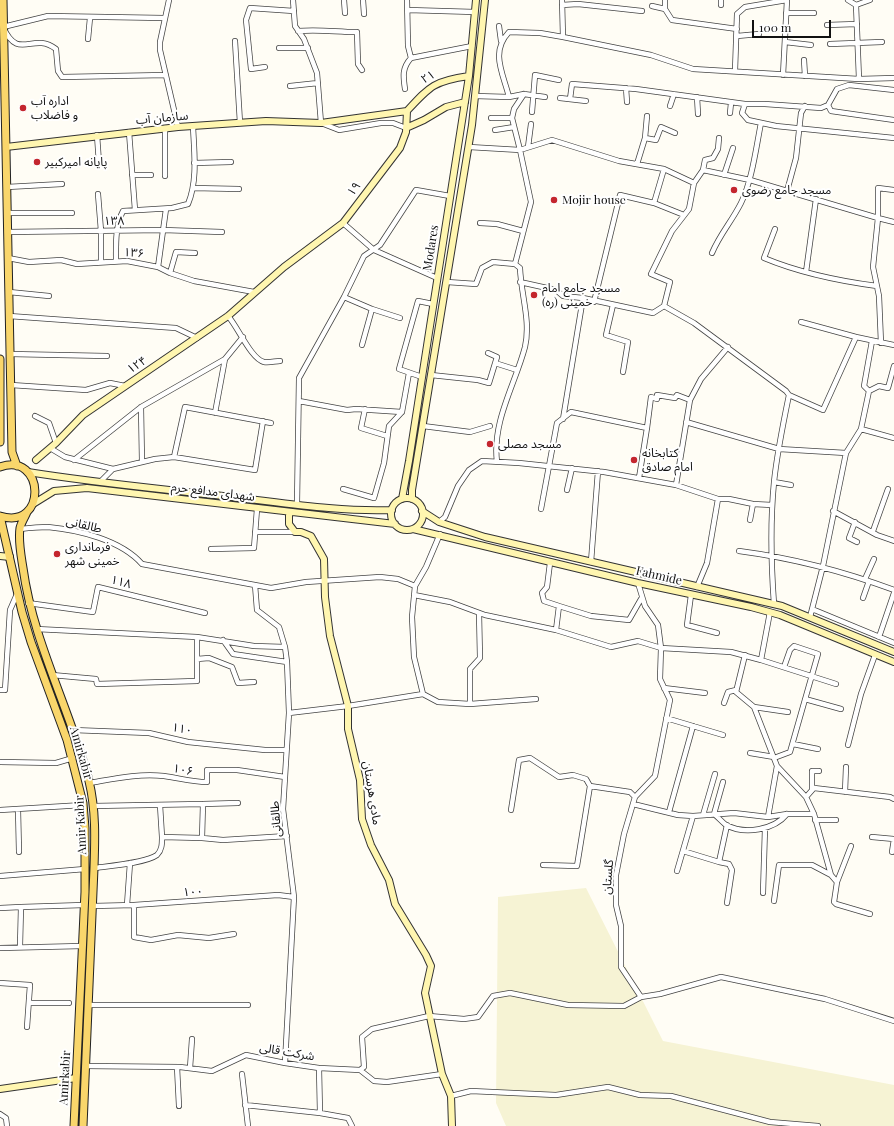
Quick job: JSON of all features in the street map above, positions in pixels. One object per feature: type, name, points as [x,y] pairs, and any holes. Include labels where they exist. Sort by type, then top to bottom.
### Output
[{"type":"main road","points":[[3,0],[12,452],[17,466]]},
{"type":"main road","name":"Modares","points":[[402,499],[469,76],[476,0]]},
{"type":"main road","name":"Modares","points":[[412,500],[469,147],[485,0]]},
{"type":"main road","name":"۲۱","points":[[407,111],[429,87],[448,79],[469,76]]},
{"type":"main road","points":[[406,128],[424,120],[446,107],[464,102]]},
{"type":"main road","name":"سازمان آب","points":[[6,147],[165,128],[266,121],[322,123],[407,111]]},
{"type":"main road","name":"۱۹","points":[[254,292],[343,223],[400,148],[406,128],[407,111]]},
{"type":"main road","points":[[442,244],[453,244]]},
{"type":"main road","name":"۱۲۴","points":[[36,460],[56,443],[83,415],[228,316],[254,292]]},
{"type":"main road","points":[[0,362],[10,357]]},
{"type":"main road","points":[[0,358],[0,442]]},
{"type":"main road","points":[[0,467],[8,465],[17,466],[28,472],[36,486],[36,496],[33,504]]},
{"type":"main road","name":"شهدای مدافع حرم","points":[[28,472],[88,481],[297,504],[373,511],[392,510]]},
{"type":"main road","points":[[87,488],[84,484],[88,481]]},
{"type":"main road","name":"شهدای مدافع حرم","points":[[33,504],[54,491],[87,488],[289,513],[395,524]]},
{"type":"main road","points":[[402,499],[412,500],[420,506],[422,511],[420,524],[413,529],[403,529],[395,524],[391,515],[392,510],[394,505],[402,499]]},
{"type":"main road","name":"Amir Kabir","points":[[33,504],[27,512],[20,528],[20,550],[28,603],[35,629],[73,730],[89,783],[95,829],[83,1126]]},
{"type":"main road","name":"Fahmide","points":[[422,511],[439,522],[485,537],[774,604],[810,617],[894,652]]},
{"type":"main road","points":[[0,516],[14,517],[27,512]]},
{"type":"main road","points":[[289,513],[289,524],[296,532]]},
{"type":"main road","name":"Amirkabir","points":[[0,516],[17,594],[31,642],[73,758],[83,805],[85,828],[84,905],[74,1126]]},
{"type":"main road","name":"Fahmide","points":[[413,529],[440,534],[550,563],[770,612],[894,662]]},
{"type":"main road","name":"مادی هرستان","points":[[296,532],[301,532],[311,536],[324,559],[330,636],[348,706],[348,729],[360,780],[362,819],[371,845],[389,880],[395,904],[431,966],[425,993],[442,1074],[451,1096],[452,1126]]},
{"type":"main road","points":[[506,552],[510,550],[508,543]]},
{"type":"main road","points":[[520,556],[518,550],[522,546]]},
{"type":"main road","points":[[0,556],[10,557]]},
{"type":"main road","points":[[844,642],[848,638],[848,633]]},
{"type":"main road","points":[[858,647],[856,642],[861,638]]},
{"type":"main road","points":[[47,686],[55,683]]},
{"type":"main road","points":[[0,1089],[76,1078]]},
{"type":"street","points":[[169,0],[160,42],[162,62],[178,127]]},
{"type":"street","points":[[293,0],[295,26],[308,48],[317,73],[322,123]]},
{"type":"street","points":[[344,0],[345,13]]},
{"type":"street","points":[[363,0],[364,14]]},
{"type":"street","points":[[407,0],[408,46],[411,58]]},
{"type":"street","points":[[665,0],[665,9],[672,20],[737,29]]},
{"type":"street","points":[[735,72],[737,14],[745,7],[787,0],[784,75]]},
{"type":"street","points":[[848,0],[856,5]]},
{"type":"street","points":[[856,5],[870,0]]},
{"type":"street","points":[[564,37],[562,3],[595,3],[642,10]]},
{"type":"street","points":[[856,5],[859,79]]},
{"type":"street","points":[[652,6],[665,9]]},
{"type":"street","points":[[265,67],[251,69],[246,20],[250,8],[294,11]]},
{"type":"street","points":[[408,10],[475,12]]},
{"type":"street","points":[[786,13],[814,13]]},
{"type":"street","points":[[164,18],[90,18],[48,16],[3,26],[9,40],[19,45],[42,43],[49,44],[56,49],[58,71],[62,77],[166,75]]},
{"type":"street","points":[[88,39],[90,18]]},
{"type":"street","points":[[827,25],[857,24]]},
{"type":"street","points":[[499,26],[501,41]]},
{"type":"street","points":[[298,31],[321,29],[332,32],[357,32],[358,64],[362,70]]},
{"type":"street","points":[[509,97],[497,53],[501,41],[509,32],[540,33],[564,37],[651,55],[693,69],[859,79],[894,78]]},
{"type":"street","points":[[737,36],[759,34]]},
{"type":"street","points":[[235,41],[240,123]]},
{"type":"street","points":[[785,42],[811,46]]},
{"type":"street","points":[[830,44],[882,42]]},
{"type":"street","points":[[405,89],[403,72],[405,65],[411,58],[472,46]]},
{"type":"street","points":[[280,48],[308,48]]},
{"type":"street","points":[[804,60],[805,76]]},
{"type":"street","points":[[532,112],[535,75],[559,80]]},
{"type":"street","points":[[290,86],[318,83]]},
{"type":"street","points":[[570,99],[572,84],[626,88],[731,103],[821,108],[828,105],[837,89],[849,85],[894,90]]},
{"type":"street","points":[[626,88],[627,102]]},
{"type":"street","points":[[475,96],[509,97],[524,94],[545,97]]},
{"type":"street","points":[[515,264],[531,202],[512,118],[514,109],[524,94]]},
{"type":"street","points":[[670,106],[674,94]]},
{"type":"street","points":[[697,97],[698,114]]},
{"type":"street","points":[[560,98],[586,101]]},
{"type":"street","points":[[730,113],[731,103]]},
{"type":"street","points":[[745,104],[742,113],[748,120],[799,129],[894,138]]},
{"type":"street","points":[[828,105],[831,111],[894,120]]},
{"type":"street","points":[[787,191],[796,158],[801,114],[805,106]]},
{"type":"street","points":[[637,164],[645,138],[647,116]]},
{"type":"street","points":[[491,118],[512,118]]},
{"type":"street","name":"سازمان آب","points":[[322,123],[339,130],[381,123],[394,123],[406,128]]},
{"type":"street","points":[[712,253],[719,237],[730,222],[741,202],[750,180],[750,171],[762,123]]},
{"type":"street","points":[[528,148],[531,124]]},
{"type":"street","points":[[116,261],[117,231],[119,218],[123,211],[166,208],[188,204],[193,188],[193,126]]},
{"type":"street","points":[[495,130],[514,127]]},
{"type":"street","points":[[645,138],[656,140],[661,127],[675,133]]},
{"type":"street","points":[[165,128],[165,176]]},
{"type":"street","points":[[129,132],[135,210]]},
{"type":"street","points":[[97,135],[99,163]]},
{"type":"street","points":[[520,282],[556,290],[564,296],[583,298],[594,302],[653,314],[664,306],[670,282],[651,274],[672,231],[689,209],[694,183],[703,170],[705,160],[713,158],[718,149],[719,138]]},
{"type":"street","points":[[469,147],[520,150],[552,140],[619,161],[664,169],[694,183]]},
{"type":"street","points":[[724,175],[734,148]]},
{"type":"street","points":[[194,163],[231,162]]},
{"type":"street","points":[[654,203],[664,169]]},
{"type":"street","points":[[703,170],[750,180],[894,222]]},
{"type":"street","points":[[132,175],[151,175]]},
{"type":"street","points":[[7,187],[62,184]]},
{"type":"street","points":[[193,188],[239,189]]},
{"type":"street","points":[[880,343],[879,296],[873,267],[878,218],[878,188],[894,190]]},
{"type":"street","points":[[297,504],[299,378],[344,297],[364,256],[380,245],[416,190],[450,196]]},
{"type":"street","points":[[98,194],[101,231],[101,262]]},
{"type":"street","points":[[594,302],[620,195],[654,203],[684,215]]},
{"type":"street","points":[[806,272],[816,199]]},
{"type":"street","points":[[158,267],[166,208]]},
{"type":"street","points":[[7,213],[72,213]]},
{"type":"street","points":[[343,223],[374,250],[437,278]]},
{"type":"street","points":[[480,223],[497,224],[523,231]]},
{"type":"street","points":[[775,229],[764,258],[781,265],[806,272],[877,286]]},
{"type":"street","name":"۱۳۸","points":[[7,232],[163,230],[222,232]]},
{"type":"street","points":[[170,273],[176,252],[196,254]]},
{"type":"street","name":"۱۳۶","points":[[8,258],[29,262],[61,260],[77,264],[127,261],[158,267],[170,273],[194,281],[254,292]]},
{"type":"street","points":[[447,282],[476,284],[482,268],[493,262],[515,264],[520,268],[520,282],[528,325],[525,347],[502,411],[495,447],[497,462]]},
{"type":"street","points":[[9,292],[49,296]]},
{"type":"street","points":[[344,297],[372,310],[400,318]]},
{"type":"street","points":[[563,419],[583,298]]},
{"type":"street","points":[[422,377],[399,369],[418,301],[433,304]]},
{"type":"street","points":[[613,305],[606,336],[628,342],[623,372]]},
{"type":"street","points":[[664,306],[694,323],[728,347],[789,395],[823,410],[856,336]]},
{"type":"street","points":[[362,345],[372,310]]},
{"type":"street","points":[[9,316],[176,328],[197,338]]},
{"type":"street","points":[[228,316],[256,356],[264,362],[280,361]]},
{"type":"street","points":[[801,322],[880,343],[894,345]]},
{"type":"street","points":[[74,460],[141,407],[225,359],[243,336]]},
{"type":"street","points":[[869,391],[864,386],[872,341]]},
{"type":"street","points":[[676,485],[690,400],[701,379],[728,347]]},
{"type":"street","points":[[431,375],[478,380],[489,383],[497,357],[488,353]]},
{"type":"street","points":[[10,357],[107,356]]},
{"type":"street","points":[[215,413],[225,359]]},
{"type":"street","points":[[495,363],[517,370]]},
{"type":"street","points":[[869,391],[879,386],[888,388],[894,366]]},
{"type":"street","points":[[344,489],[374,498],[384,463],[389,426],[402,412],[409,373]]},
{"type":"street","points":[[11,385],[86,390],[110,384],[125,386]]},
{"type":"street","points":[[810,617],[823,566],[846,453],[861,429],[869,391]]},
{"type":"street","points":[[639,478],[651,397],[657,398],[657,395],[675,398],[676,396],[690,400]]},
{"type":"street","points":[[774,604],[771,555],[772,505],[778,449],[789,395]]},
{"type":"street","points":[[299,401],[348,410],[365,409],[402,412]]},
{"type":"street","points":[[141,407],[142,462]]},
{"type":"street","points":[[174,457],[185,407],[271,422]]},
{"type":"street","points":[[365,409],[361,428],[387,436]]},
{"type":"street","points":[[541,509],[557,423],[571,412],[647,428]]},
{"type":"street","points":[[35,416],[49,423],[56,443]]},
{"type":"street","points":[[50,448],[65,457],[74,460],[113,469],[142,462],[174,457],[255,470],[262,421]]},
{"type":"street","points":[[686,422],[778,449],[846,453]]},
{"type":"street","points":[[423,426],[470,432],[490,426]]},
{"type":"street","points":[[861,429],[894,438]]},
{"type":"street","points":[[439,522],[445,517],[458,486],[469,470],[482,461],[598,471],[676,485],[718,499],[729,499],[753,504],[772,505]]},
{"type":"street","points":[[567,490],[572,468]]},
{"type":"street","points":[[100,482],[113,469]]},
{"type":"street","points":[[591,562],[598,471]]},
{"type":"street","points":[[774,482],[791,485]]},
{"type":"street","points":[[873,531],[888,489]]},
{"type":"street","points":[[697,587],[709,558],[718,499]]},
{"type":"street","points":[[750,520],[753,504]]},
{"type":"street","points":[[210,549],[254,548],[257,509]]},
{"type":"street","points":[[833,511],[894,541]]},
{"type":"street","points":[[855,522],[849,538],[857,542]]},
{"type":"street","name":"طالقانی","points":[[20,528],[48,527],[91,536],[121,546],[135,556],[142,564],[271,588],[306,582],[325,582],[380,577],[398,579],[415,586]]},
{"type":"street","points":[[255,532],[296,532]]},
{"type":"street","points":[[423,694],[414,657],[412,617],[414,595],[415,586],[426,568],[440,534]]},
{"type":"street","points":[[738,550],[823,566],[894,590]]},
{"type":"street","points":[[863,598],[874,560]]},
{"type":"street","points":[[550,563],[547,587],[542,593],[544,601],[591,616],[628,620],[641,599]]},
{"type":"street","points":[[590,786],[630,792],[634,797],[655,776],[670,700],[660,679],[662,648],[658,625],[641,599],[638,583]]},
{"type":"street","name":"طالقانی","points":[[255,585],[257,610],[279,627],[285,647],[287,662],[289,713],[283,809],[294,897],[285,1063]]},
{"type":"street","name":"۱۱۸","points":[[28,603],[93,612],[98,586],[205,613]]},
{"type":"street","points":[[879,637],[894,593]]},
{"type":"street","points":[[0,690],[5,690],[10,610],[17,594]]},
{"type":"street","points":[[414,595],[450,602],[479,613],[556,630],[611,647],[638,640],[662,648],[731,652],[836,684]]},
{"type":"street","points":[[691,595],[687,625],[717,633]]},
{"type":"street","points":[[556,630],[559,606]]},
{"type":"street","points":[[812,609],[894,643]]},
{"type":"street","points":[[761,660],[770,612]]},
{"type":"street","points":[[470,704],[470,669],[480,658],[479,613]]},
{"type":"street","points":[[35,629],[197,637],[254,646],[285,647]]},
{"type":"street","points":[[52,675],[96,679],[97,684],[197,681],[197,637]]},
{"type":"street","points":[[222,640],[233,654],[287,662]]},
{"type":"street","points":[[750,753],[774,757],[789,753],[793,744],[818,654],[794,646],[784,667]]},
{"type":"street","points":[[848,745],[861,694],[875,654]]},
{"type":"street","points":[[745,656],[736,690],[737,693],[754,707],[777,766],[806,797],[814,814],[831,875]]},
{"type":"street","points":[[197,658],[209,658],[232,667],[238,683],[254,682]]},
{"type":"street","points":[[664,688],[704,693]]},
{"type":"street","points":[[724,702],[728,692],[736,690]]},
{"type":"street","points":[[289,713],[348,706],[423,694],[438,702],[470,704],[536,699]]},
{"type":"street","points":[[805,700],[841,709]]},
{"type":"street","points":[[754,707],[788,712]]},
{"type":"street","points":[[666,718],[723,735]]},
{"type":"street","points":[[669,812],[693,726]]},
{"type":"street","name":"۱۱۰","points":[[73,730],[150,733],[188,742],[265,750],[286,750]]},
{"type":"street","points":[[793,744],[818,749]]},
{"type":"street","points":[[0,762],[56,763],[73,758]]},
{"type":"street","points":[[511,810],[519,760],[530,758],[559,777],[572,775],[586,779],[590,786],[577,866],[543,865]]},
{"type":"street","points":[[768,817],[777,766]]},
{"type":"street","points":[[845,792],[846,767]]},
{"type":"street","name":"۱۰۶","points":[[89,783],[147,775],[164,776],[192,782],[207,782],[207,770],[237,770],[285,777]]},
{"type":"street","points":[[806,797],[812,789],[812,771],[819,771]]},
{"type":"street","points":[[703,815],[715,774]]},
{"type":"street","points":[[714,814],[723,782]]},
{"type":"street","points":[[812,789],[890,797],[894,799]]},
{"type":"street","name":"گلستان","points":[[634,797],[624,834],[616,875],[616,904],[621,926],[621,967],[640,997]]},
{"type":"street","points":[[93,806],[238,803]]},
{"type":"street","points":[[202,838],[203,804]]},
{"type":"street","points":[[633,804],[693,816],[734,813],[768,817],[787,814],[814,814]]},
{"type":"street","points":[[0,810],[83,805]]},
{"type":"street","points":[[94,868],[130,863],[156,855],[162,849],[160,805]]},
{"type":"street","points":[[18,809],[19,852]]},
{"type":"street","points":[[714,814],[727,825],[749,831],[765,828],[782,819],[787,814]]},
{"type":"street","points":[[677,871],[693,816]]},
{"type":"street","points":[[815,820],[836,820]]},
{"type":"street","points":[[719,862],[727,825]]},
{"type":"street","points":[[763,893],[765,828]]},
{"type":"street","points":[[162,837],[223,840],[287,836]]},
{"type":"street","points":[[872,837],[894,839],[892,852]]},
{"type":"street","points":[[851,846],[837,882],[834,903],[870,914]]},
{"type":"street","points":[[683,851],[729,864],[732,870],[727,903]]},
{"type":"street","points":[[127,905],[130,863]]},
{"type":"street","points":[[774,901],[779,865],[812,865],[831,875],[837,882]]},
{"type":"street","points":[[0,876],[85,869]]},
{"type":"street","name":"۱۰۰","points":[[93,906],[134,905],[278,895],[294,897]]},
{"type":"street","points":[[0,908],[84,905]]},
{"type":"street","points":[[134,905],[134,937],[151,940],[178,935],[209,938],[234,934]]},
{"type":"street","points":[[20,946],[21,907]]},
{"type":"street","points":[[0,948],[20,946],[82,946]]},
{"type":"street","points":[[442,1074],[386,1082],[374,1081],[360,1070],[364,1067],[362,1037],[372,1030],[429,1016],[464,1019],[478,1017],[493,996],[510,993],[568,1005],[624,1006],[640,997],[660,994],[721,977],[825,999],[894,1021]]},
{"type":"street","points":[[0,983],[30,985],[27,1027]]},
{"type":"street","points":[[29,1003],[69,1003]]},
{"type":"street","points":[[88,1005],[248,1006]]},
{"type":"street","points":[[190,1068],[192,1039]]},
{"type":"street","name":"شرکت قالی","points":[[86,1066],[177,1067],[212,1071],[246,1055],[319,1068],[360,1070]]},
{"type":"street","points":[[177,1067],[179,1106]]},
{"type":"street","points":[[319,1068],[320,1113]]},
{"type":"street","points":[[242,1074],[248,1126]]},
{"type":"street","points":[[451,1096],[471,1090],[556,1095],[608,1087],[640,1095],[671,1096],[770,1122],[818,1126]]},
{"type":"street","points":[[245,1105],[320,1113],[348,1118],[352,1126]]},
{"type":"street","points":[[0,1114],[6,1118],[7,1126]]},
{"type":"shaded area","points":[[586,888],[663,1041],[894,1085],[894,1126],[506,1126],[496,1103],[498,897]]},
{"type":"place","name":"اداره آب و فاضلاب","points":[[23,108]]},
{"type":"place","name":"پایانه امیرکبیر","points":[[37,162]]},
{"type":"place","name":"مسجد جامع رضوی","points":[[734,190]]},
{"type":"place","name":"Mojir house","points":[[554,200]]},
{"type":"place","name":"مسجد جامع امام خمینی (ره)","points":[[534,295]]},
{"type":"place","name":"مسجد مصلی","points":[[490,444]]},
{"type":"place","name":"کتابخانه امام صادق","points":[[634,460]]},
{"type":"place","name":"فرمانداری خمینی شهر","points":[[57,554]]}]
